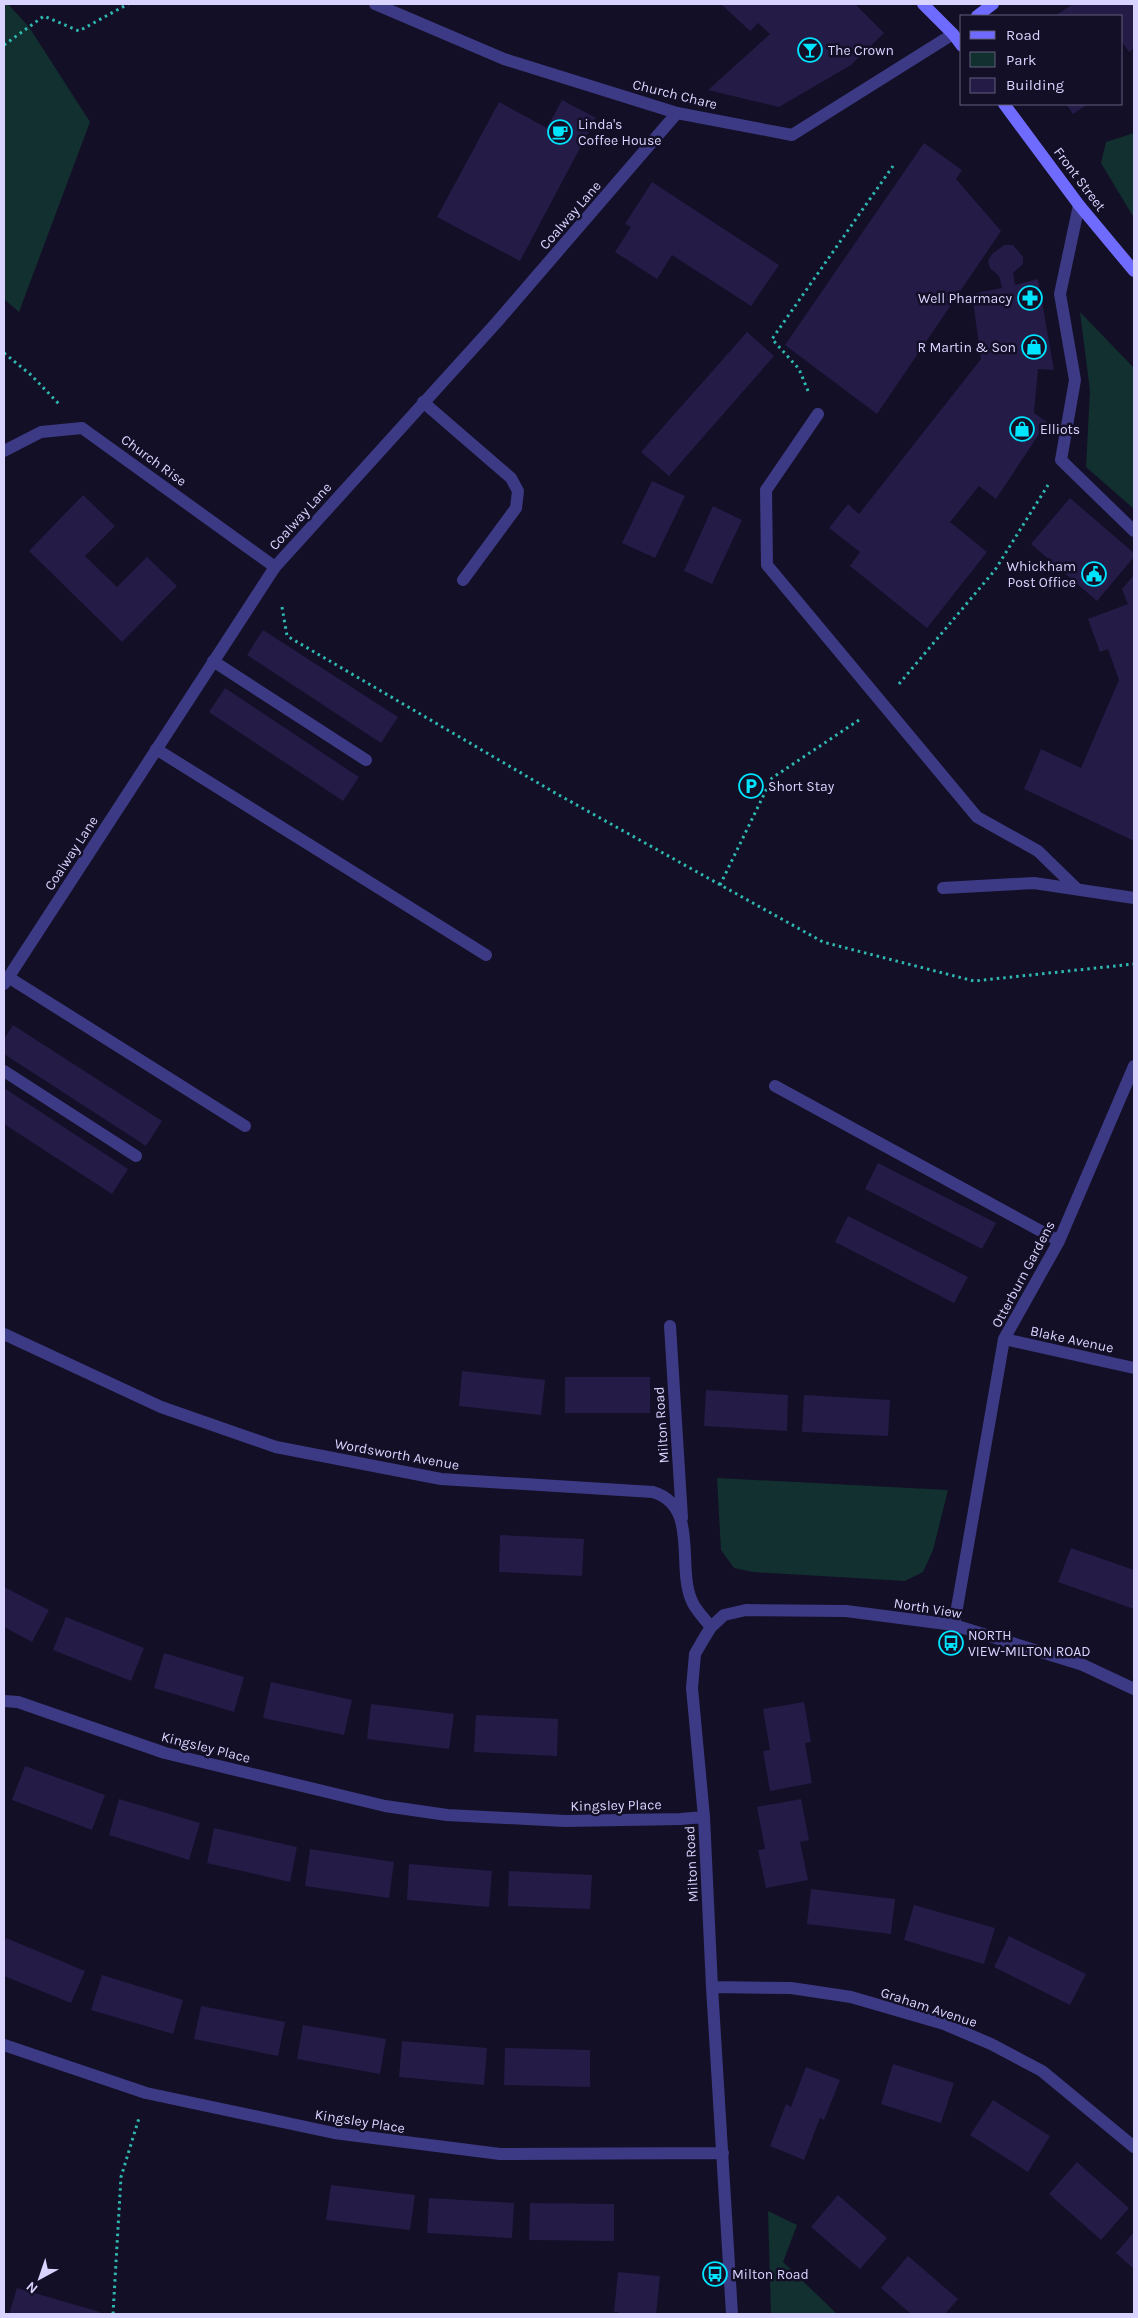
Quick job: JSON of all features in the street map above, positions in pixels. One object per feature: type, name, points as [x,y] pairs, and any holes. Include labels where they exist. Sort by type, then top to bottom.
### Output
[{"type":"main road","points":[[923,4],[958,31]]},
{"type":"main road","points":[[978,15],[993,4]]},
{"type":"main road","name":"Front Street","points":[[1005,105],[1079,205],[1134,271]]},
{"type":"street","name":"Church Chare","points":[[375,4],[504,59],[677,113],[792,135],[958,31]]},
{"type":"street","name":"Coalway Lane","points":[[6,981],[275,567],[497,322],[677,113]]},
{"type":"street","points":[[1079,205],[1060,294],[1074,380],[1061,460],[1134,531]]},
{"type":"street","points":[[423,402],[511,478],[518,491],[516,508],[463,580]]},
{"type":"street","points":[[818,414],[766,490],[767,566],[977,817],[1038,851],[1077,889]]},
{"type":"street","points":[[4,451],[41,432],[82,428]]},
{"type":"street","name":"Church Rise","points":[[82,428],[275,567]]},
{"type":"street","points":[[213,661],[366,760]]},
{"type":"street","points":[[156,749],[486,955]]},
{"type":"street","points":[[943,888],[1034,883],[1134,898]]},
{"type":"street","points":[[6,981],[245,1126]]},
{"type":"street","name":"Otterburn Gardens","points":[[954,1625],[1004,1339],[1059,1241],[1134,1066]]},
{"type":"street","points":[[4,1071],[136,1156]]},
{"type":"street","points":[[775,1086],[1059,1241]]},
{"type":"street","name":"Milton Road","points":[[670,1326],[682,1522]]},
{"type":"street","name":"Wordsworth Avenue","points":[[4,1334],[162,1407],[276,1448],[441,1479],[652,1492],[662,1495],[671,1502],[682,1522],[689,1593],[696,1609],[711,1627]]},
{"type":"street","name":"Blake Avenue","points":[[1004,1339],[1134,1368]]},
{"type":"street","name":"North View","points":[[711,1627],[724,1616],[746,1610],[789,1609],[846,1611],[954,1625],[1083,1665],[1134,1689]]},
{"type":"street","name":"Milton Road","points":[[711,1627],[694,1654],[692,1683],[704,1817],[712,1987],[732,2314]]},
{"type":"street","name":"Kingsley Place","points":[[4,1701],[18,1702],[165,1753],[385,1806],[448,1814],[565,1821],[704,1817]]},
{"type":"street","name":"Graham Avenue","points":[[712,1987],[808,1990],[851,1997],[944,2024],[991,2044],[1042,2071],[1134,2147]]},
{"type":"street","name":"Kingsley Place","points":[[4,2045],[146,2093],[334,2133],[500,2154],[723,2153]]},
{"type":"path","points":[[4,45],[44,16],[79,31],[128,4]]},
{"type":"path","points":[[818,414],[799,369],[772,339],[893,166]]},
{"type":"path","points":[[4,353],[31,375],[82,428]]},
{"type":"path","points":[[720,885],[772,778],[882,704],[995,570],[1035,509],[1061,460]]},
{"type":"path","points":[[275,567],[287,636],[548,790],[823,942],[974,981],[1134,964]]},
{"type":"path","points":[[113,2314],[121,2177],[146,2093]]},
{"type":"green space","points":[[4,4],[8,4],[29,27],[90,122],[19,312],[4,299]]},
{"type":"green space","points":[[1134,133],[1134,218],[1101,163],[1106,142]]},
{"type":"green space","points":[[1080,312],[1134,368],[1134,509],[1086,467],[1090,391]]},
{"type":"green space","points":[[717,1478],[948,1490],[933,1550],[923,1572],[905,1581],[753,1572],[734,1568],[721,1550]]},
{"type":"green space","points":[[768,2211],[797,2225],[783,2262],[837,2314],[771,2314]]},
{"type":"building","name":"The Crown","points":[[721,4],[855,4],[884,33],[851,65],[779,107],[708,90],[770,34],[758,23],[750,31]]},
{"type":"building","points":[[1073,4],[1134,4],[1134,48],[1129,52],[1123,43],[1123,15],[1056,15]]},
{"type":"building","points":[[562,100],[596,118],[520,261],[437,217],[499,102],[547,128]]},
{"type":"building","points":[[1067,105],[1086,105],[1073,114]]},
{"type":"building","points":[[924,143],[962,170],[956,179],[1001,231],[877,414],[785,345]]},
{"type":"building","points":[[652,182],[779,265],[751,306],[672,255],[657,279],[615,252],[631,227],[625,224]]},
{"type":"building","points":[[1004,245],[1013,245],[1023,257],[1023,264],[1013,273],[1015,285],[1038,279],[1054,370],[1038,369],[1034,413],[1047,422],[996,499],[979,486],[950,522],[987,552],[927,628],[850,566],[860,552],[829,528],[848,504],[859,514],[981,359],[972,294],[1002,288],[999,276],[990,268],[988,261],[992,254]]},
{"type":"building","points":[[747,332],[774,356],[669,476],[641,452]]},
{"type":"building","points":[[652,481],[685,496],[655,558],[622,543]]},
{"type":"building","points":[[83,495],[115,526],[85,556],[117,587],[147,557],[177,586],[122,642],[29,551]]},
{"type":"building","points":[[1070,498],[1134,553],[1134,557],[1097,601],[1031,544]]},
{"type":"building","points":[[713,506],[742,520],[712,584],[684,571]]},
{"type":"building","points":[[1134,575],[1134,841],[1024,789],[1041,749],[1081,768],[1119,680],[1108,649],[1100,652],[1088,619],[1128,604],[1122,589]]},
{"type":"building","points":[[263,630],[398,717],[381,743],[247,655]]},
{"type":"building","points":[[225,688],[359,777],[343,801],[209,712]]},
{"type":"building","points":[[13,1025],[162,1121],[146,1146],[4,1054],[4,1039]]},
{"type":"building","points":[[4,1088],[128,1169],[112,1194],[4,1124]]},
{"type":"building","points":[[878,1163],[996,1223],[982,1249],[865,1189]]},
{"type":"building","points":[[848,1216],[968,1277],[954,1303],[835,1242]]},
{"type":"building","points":[[462,1371],[545,1380],[541,1415],[459,1406]]},
{"type":"building","points":[[565,1377],[650,1377],[650,1413],[565,1413]]},
{"type":"building","points":[[706,1390],[788,1395],[787,1431],[704,1426]]},
{"type":"building","points":[[804,1395],[890,1400],[888,1436],[802,1432]]},
{"type":"building","points":[[500,1535],[584,1539],[582,1576],[499,1572]]},
{"type":"building","points":[[1071,1548],[1134,1570],[1134,1609],[1058,1582]]},
{"type":"building","points":[[4,1587],[49,1610],[32,1642],[4,1627]]},
{"type":"building","points":[[66,1617],[144,1648],[131,1681],[53,1650]]},
{"type":"building","points":[[164,1653],[244,1677],[234,1712],[154,1688]]},
{"type":"building","points":[[271,1682],[352,1700],[344,1735],[263,1718]]},
{"type":"building","points":[[804,1702],[811,1742],[805,1743],[812,1783],[770,1791],[763,1751],[770,1750],[763,1709]]},
{"type":"building","points":[[371,1704],[454,1714],[449,1749],[367,1739]]},
{"type":"building","points":[[476,1715],[558,1719],[557,1756],[474,1752]]},
{"type":"building","points":[[25,1766],[105,1795],[92,1830],[12,1800]]},
{"type":"building","points":[[119,1799],[200,1823],[189,1860],[109,1835]]},
{"type":"building","points":[[801,1799],[809,1840],[800,1842],[808,1880],[766,1888],[758,1850],[765,1849],[757,1807]]},
{"type":"building","points":[[214,1828],[297,1847],[290,1882],[207,1863]]},
{"type":"building","points":[[310,1849],[394,1862],[389,1898],[305,1886]]},
{"type":"building","points":[[409,1864],[492,1871],[489,1907],[407,1900]]},
{"type":"building","points":[[509,1871],[592,1875],[590,1909],[508,1906]]},
{"type":"building","points":[[811,1889],[895,1899],[891,1934],[807,1924]]},
{"type":"building","points":[[914,1905],[995,1928],[984,1964],[904,1940]]},
{"type":"building","points":[[1009,1936],[1086,1974],[1070,2005],[994,1967]]},
{"type":"building","points":[[6,1938],[85,1971],[71,2003],[4,1976],[4,1943]]},
{"type":"building","points":[[102,1975],[183,2000],[173,2034],[91,2010]]},
{"type":"building","points":[[201,2006],[285,2022],[278,2056],[194,2039]]},
{"type":"building","points":[[303,2025],[386,2039],[380,2074],[297,2059]]},
{"type":"building","points":[[402,2041],[487,2048],[484,2085],[399,2077]]},
{"type":"building","points":[[505,2048],[590,2050],[590,2087],[504,2085]]},
{"type":"building","points":[[893,2064],[954,2083],[941,2123],[881,2104]]},
{"type":"building","points":[[806,2067],[840,2080],[824,2120],[820,2118],[804,2160],[770,2146],[786,2104],[791,2107]]},
{"type":"building","points":[[993,2100],[1050,2136],[1028,2172],[970,2135]]},
{"type":"building","points":[[1077,2162],[1129,2208],[1101,2240],[1049,2194]]},
{"type":"building","points":[[331,2185],[415,2195],[410,2230],[326,2220]]},
{"type":"building","points":[[838,2195],[887,2238],[860,2269],[811,2227]]},
{"type":"building","points":[[429,2198],[514,2203],[512,2238],[427,2233]]},
{"type":"building","points":[[530,2203],[614,2204],[614,2241],[529,2240]]},
{"type":"building","points":[[1134,2232],[1134,2269],[1116,2253]]},
{"type":"building","points":[[908,2256],[958,2299],[945,2314],[911,2314],[881,2288]]},
{"type":"building","points":[[618,2272],[660,2276],[656,2314],[618,2314],[619,2312],[614,2312]]},
{"type":"building","points":[[17,2288],[100,2312],[99,2314],[9,2314]]},
{"type":"place","name":"The Crown","points":[[810,50]]},
{"type":"place","name":"Linda's Coffee House","points":[[560,132]]},
{"type":"place","name":"Well Pharmacy","points":[[1030,298]]},
{"type":"place","name":"R Martin & Son","points":[[1034,347]]},
{"type":"place","name":"Elliots","points":[[1022,429]]},
{"type":"place","name":"Whickham Post Office","points":[[1094,574]]},
{"type":"place","name":"Short Stay","points":[[751,786]]},
{"type":"place","name":"NORTH VIEW-MILTON ROAD","points":[[951,1643]]},
{"type":"place","name":"Milton Road","points":[[715,2274]]}]
